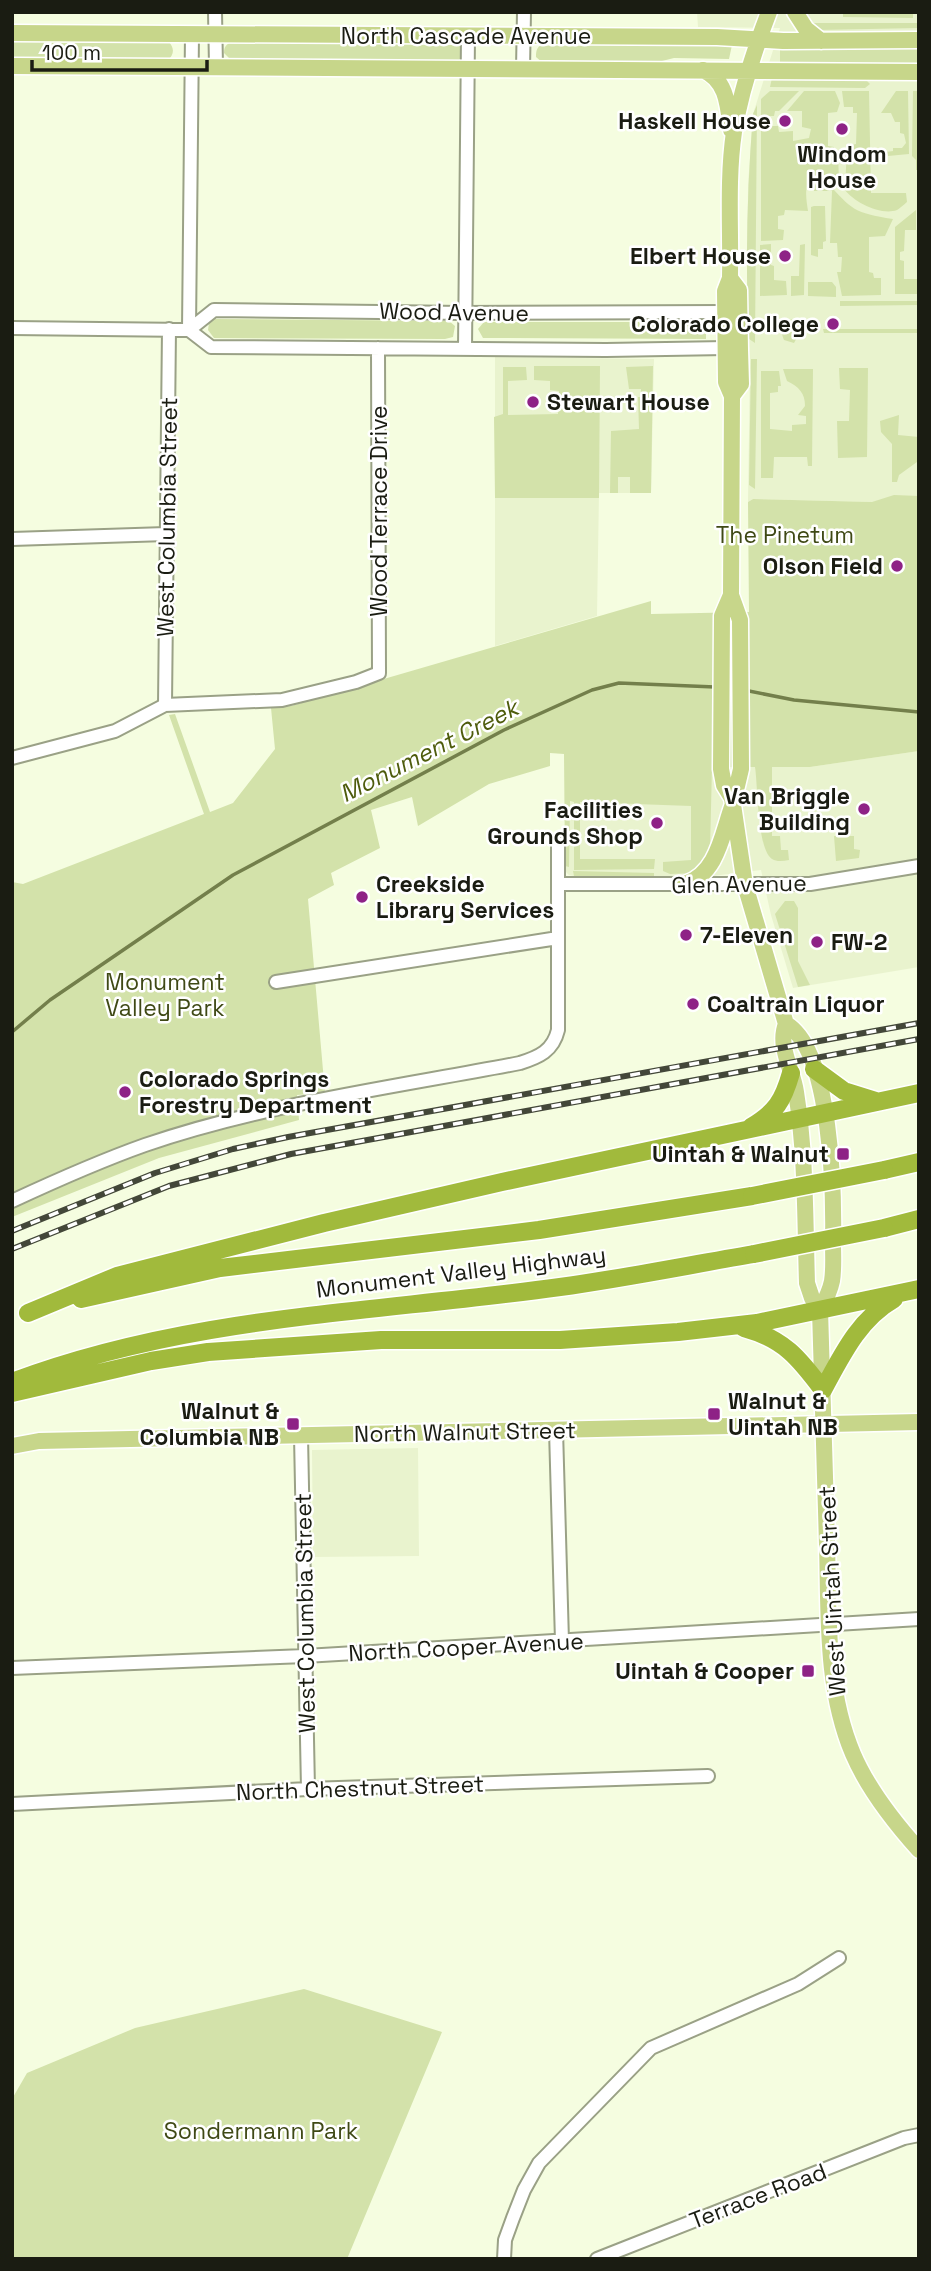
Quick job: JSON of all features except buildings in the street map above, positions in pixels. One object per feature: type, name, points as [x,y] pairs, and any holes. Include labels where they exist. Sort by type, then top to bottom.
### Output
[{"type":"highway","points":[[814,1069],[844,1091],[880,1102]]},
{"type":"highway","points":[[746,1130],[778,1107],[786,1093],[791,1073]]},
{"type":"highway","points":[[20,1316],[117,1276],[260,1239],[502,1182],[919,1093]]},
{"type":"highway","name":"Monument Valley Highway","points":[[20,1316],[153,1281],[220,1268],[539,1230],[752,1196],[919,1162]]},
{"type":"highway","name":"Monument Valley Highway","points":[[12,1382],[107,1351],[160,1338],[319,1314],[560,1287],[754,1254],[919,1219]]},
{"type":"highway","points":[[12,1393],[151,1361],[264,1347],[380,1340],[560,1340],[734,1326],[757,1324],[912,1291]]},
{"type":"highway","points":[[734,1326],[764,1334],[786,1346],[801,1360],[823,1390],[859,1328],[882,1306],[912,1291]]},
{"type":"main road","name":"West Uintah Street","points":[[769,12],[748,70],[733,148],[730,278],[725,291],[726,382],[732,396],[731,595],[723,611],[721,769],[724,785],[732,801],[745,885],[786,1024],[783,1043],[800,1120],[807,1283],[820,1310],[829,1624],[836,1696],[853,1754],[865,1778],[901,1830],[919,1850]]},
{"type":"main road","points":[[796,12],[806,29],[821,41]]},
{"type":"main road","name":"North Cascade Avenue","points":[[12,33],[919,40]]},
{"type":"main road","name":"North Cascade Avenue","points":[[12,66],[919,72]]},
{"type":"main road","points":[[703,69],[717,77],[723,90],[733,148]]},
{"type":"main road","name":"West Uintah Street","points":[[730,278],[739,290],[741,384],[732,396]]},
{"type":"main road","name":"West Uintah Street","points":[[731,595],[739,611],[741,769],[732,801]]},
{"type":"main road","points":[[685,884],[698,879],[708,870],[732,801]]},
{"type":"main road","name":"West Uintah Street","points":[[786,1024],[792,1027],[804,1042],[825,1114],[834,1213],[833,1279],[820,1310]]},
{"type":"main road","name":"North Walnut Street","points":[[12,1446],[39,1441],[919,1422]]},
{"type":"street","points":[[215,12],[216,66]]},
{"type":"street","points":[[523,69],[524,12]]},
{"type":"street","points":[[189,330],[192,34]]},
{"type":"street","points":[[465,349],[468,36]]},
{"type":"street","name":"Wood Avenue","points":[[189,330],[214,310],[726,312]]},
{"type":"street","name":"Wood Avenue","points":[[12,328],[189,330],[211,347],[606,351],[726,348]]},
{"type":"street","name":"West Columbia Street","points":[[165,705],[169,329]]},
{"type":"street","name":"Wood Terrace Drive","points":[[165,705],[247,704],[287,700],[356,682],[379,673],[378,348]]},
{"type":"street","points":[[12,539],[166,534]]},
{"type":"street","points":[[12,758],[105,735],[133,724],[165,705]]},
{"type":"street","points":[[12,1201],[146,1145],[236,1119],[520,1063],[542,1055],[550,1048],[558,1030],[558,843]]},
{"type":"street","name":"Glen Avenue","points":[[558,884],[810,884],[919,866]]},
{"type":"street","points":[[276,982],[558,938]]},
{"type":"street","points":[[556,1430],[562,1641]]},
{"type":"street","name":"West Columbia Street","points":[[302,1436],[308,1789]]},
{"type":"street","name":"North Cooper Avenue","points":[[12,1668],[305,1656],[919,1619]]},
{"type":"street","name":"North Chestnut Street","points":[[12,1804],[308,1789],[708,1776]]},
{"type":"street","points":[[504,2259],[505,2240],[513,2218],[539,2163],[651,2048],[798,1984],[839,1958]]},
{"type":"street","name":"Terrace Road","points":[[597,2259],[904,2138],[919,2135]]},
{"type":"shaded area","name":"Colorado College","points":[[697,12],[919,12],[919,631],[872,502],[753,499],[748,502],[748,185],[753,114],[780,28],[698,27]]},
{"type":"shaded area","name":"Colorado College","points":[[495,357],[654,359],[651,493],[599,493],[597,616],[495,646]]},
{"type":"shaded area","points":[[919,751],[919,967],[793,988],[771,915],[761,870],[696,878],[574,876],[566,872],[565,801],[710,806],[712,767],[810,767]]},
{"type":"shaded area","points":[[418,1448],[419,1556],[313,1557],[312,1450]]},
{"type":"green space","points":[[843,12],[913,12],[913,18],[843,17]]},
{"type":"green space","points":[[807,23],[919,23],[919,28],[818,30]]},
{"type":"green space","points":[[12,40],[169,42],[173,52],[167,61],[12,60]]},
{"type":"green space","points":[[235,41],[459,44],[463,48],[463,56],[457,62],[232,61],[224,50]]},
{"type":"green space","points":[[543,44],[732,45],[729,59],[674,58],[650,64],[543,63],[536,57],[537,49]]},
{"type":"green space","points":[[780,47],[919,47],[919,64],[780,64]]},
{"type":"green space","points":[[772,78],[866,80],[870,84],[865,88],[770,87]]},
{"type":"green space","points":[[770,91],[799,91],[779,111],[775,111],[774,116],[768,116],[769,126],[778,126],[779,132],[793,131],[793,141],[809,138],[811,129],[802,127],[802,111],[787,111],[804,91],[835,91],[840,103],[837,112],[828,113],[828,146],[834,147],[834,152],[838,152],[839,183],[821,175],[813,177],[806,189],[808,211],[785,210],[784,215],[778,216],[778,229],[784,230],[783,240],[761,241],[761,99]]},
{"type":"green space","points":[[842,91],[869,91],[871,193],[906,193],[907,202],[897,210],[883,211],[868,207],[845,190],[847,146],[856,144],[857,113],[853,113],[853,107],[844,107]]},
{"type":"green space","points":[[896,91],[908,91],[909,154],[888,156],[886,152],[893,151],[893,148],[902,148],[906,143],[904,134],[900,133],[900,122],[895,122],[891,113],[881,113]]},
{"type":"green space","points":[[913,91],[919,91],[919,170],[916,170],[916,160],[912,156]]},
{"type":"green space","points":[[757,105],[755,343],[749,339],[747,255],[751,142],[753,114]]},
{"type":"green space","points":[[819,181],[826,181],[855,209],[893,219],[885,236],[869,237],[869,272],[873,273],[874,278],[881,278],[881,295],[842,296],[837,272],[841,272],[842,257],[838,257],[837,243],[830,243],[832,191],[814,191]]},
{"type":"green space","points":[[825,206],[826,241],[823,242],[823,249],[818,249],[818,257],[811,255],[811,207]]},
{"type":"green space","points":[[916,210],[916,230],[905,230],[904,251],[900,252],[900,260],[904,261],[904,279],[919,279],[919,294],[895,294],[895,227]]},
{"type":"green space","points":[[771,244],[774,280],[786,281],[787,295],[760,296],[760,245]]},
{"type":"green space","points":[[805,244],[804,295],[791,296],[791,276],[799,276],[800,245]]},
{"type":"green space","points":[[808,282],[832,282],[836,287],[836,297],[808,296]]},
{"type":"green space","points":[[840,301],[919,301],[919,305],[840,306]]},
{"type":"green space","points":[[215,319],[449,321],[455,326],[453,337],[445,339],[214,338],[208,330],[209,323]]},
{"type":"green space","points":[[792,319],[804,319],[804,332],[800,332],[794,343],[784,340],[782,333],[784,325]]},
{"type":"green space","points":[[484,322],[706,322],[706,339],[483,338],[478,329]]},
{"type":"green space","points":[[823,329],[919,329],[919,333],[824,333]]},
{"type":"green space","points":[[751,359],[757,359],[755,489],[749,485]]},
{"type":"green space","points":[[534,366],[600,366],[599,498],[495,498],[494,417],[503,414],[503,367],[526,367],[527,380],[508,381],[508,415],[558,414],[559,391],[550,390],[550,381],[534,380]]},
{"type":"green space","points":[[653,366],[651,493],[630,493],[630,477],[618,477],[618,493],[610,493],[611,431],[639,429],[638,397],[641,397],[641,389],[629,389],[626,367]]},
{"type":"green space","points":[[839,368],[868,368],[867,457],[838,458],[837,421],[849,421],[850,390],[840,389]]},
{"type":"green space","points":[[783,369],[813,369],[812,466],[808,466],[807,457],[774,457],[773,478],[761,478],[761,371],[779,371],[781,386],[778,386],[778,392],[770,393],[770,429],[792,431],[792,425],[806,424],[806,416],[798,415],[805,406],[805,401],[798,388],[787,381]]},
{"type":"green space","points":[[899,415],[898,435],[919,437],[917,462],[899,475],[897,482],[892,482],[892,444],[881,432],[880,421]]},
{"type":"green space","name":"Monument Valley Park","points":[[894,495],[919,496],[919,751],[810,767],[772,767],[772,836],[780,836],[781,850],[788,850],[789,860],[772,859],[763,843],[755,767],[712,767],[710,850],[696,873],[670,874],[663,871],[663,862],[691,860],[691,806],[580,802],[580,859],[655,859],[654,869],[574,870],[574,802],[570,801],[569,867],[565,866],[564,754],[550,753],[550,766],[489,784],[418,826],[412,797],[371,810],[380,848],[331,873],[334,885],[308,899],[325,1093],[297,1095],[299,1120],[159,1158],[12,1217],[12,882],[23,884],[204,814],[169,715],[175,714],[210,812],[233,803],[275,749],[271,708],[291,706],[651,601],[651,614],[749,612],[748,502],[753,499],[872,502]]},
{"type":"green space","points":[[834,836],[854,836],[854,849],[860,850],[859,858],[836,861]]},
{"type":"green space","points":[[573,871],[654,873],[654,877],[574,876]]},
{"type":"green space","points":[[785,901],[794,901],[798,908],[798,961],[810,985],[798,987],[775,914]]},
{"type":"green space","name":"Sondermann Park","points":[[304,1989],[442,2032],[347,2259],[12,2259],[12,2099],[27,2073],[135,2028]]},
{"type":"waterway","name":"Monument Creek","points":[[12,1032],[50,1000],[233,875],[504,730],[592,690],[619,683],[715,687]]},
{"type":"waterway","name":"Monument Creek","points":[[744,690],[794,700],[919,712]]},
{"type":"railway","points":[[12,1231],[155,1173],[233,1149],[919,1023]]},
{"type":"railway","points":[[12,1249],[169,1186],[291,1154],[919,1039]]},
{"type":"place","name":"Haskell House","points":[[785,121]]},
{"type":"place","name":"Windom House","points":[[842,129]]},
{"type":"place","name":"Elbert House","points":[[785,256]]},
{"type":"place","name":"Colorado College","points":[[833,324]]},
{"type":"place","name":"Stewart House","points":[[533,402]]},
{"type":"place","name":"Olson Field","points":[[897,566]]},
{"type":"place","name":"Van Briggle Building","points":[[864,809]]},
{"type":"place","name":"Facilities Grounds Shop","points":[[657,823]]},
{"type":"place","name":"Creekside Library Services","points":[[362,897]]},
{"type":"place","name":"7-Eleven","points":[[686,935]]},
{"type":"place","name":"FW-2","points":[[817,942]]},
{"type":"place","name":"Coaltrain Liquor","points":[[693,1004]]},
{"type":"place","name":"Colorado Springs Forestry Department","points":[[125,1092]]},
{"type":"place","name":"Uintah & Walnut","points":[[843,1154]]},
{"type":"place","name":"Walnut & Uintah NB","points":[[714,1414]]},
{"type":"place","name":"Walnut & Columbia NB","points":[[293,1424]]},
{"type":"place","name":"Uintah & Cooper","points":[[808,1671]]},
{"type":"park label","name":"The Pinetum","points":[[785,535]]}]
